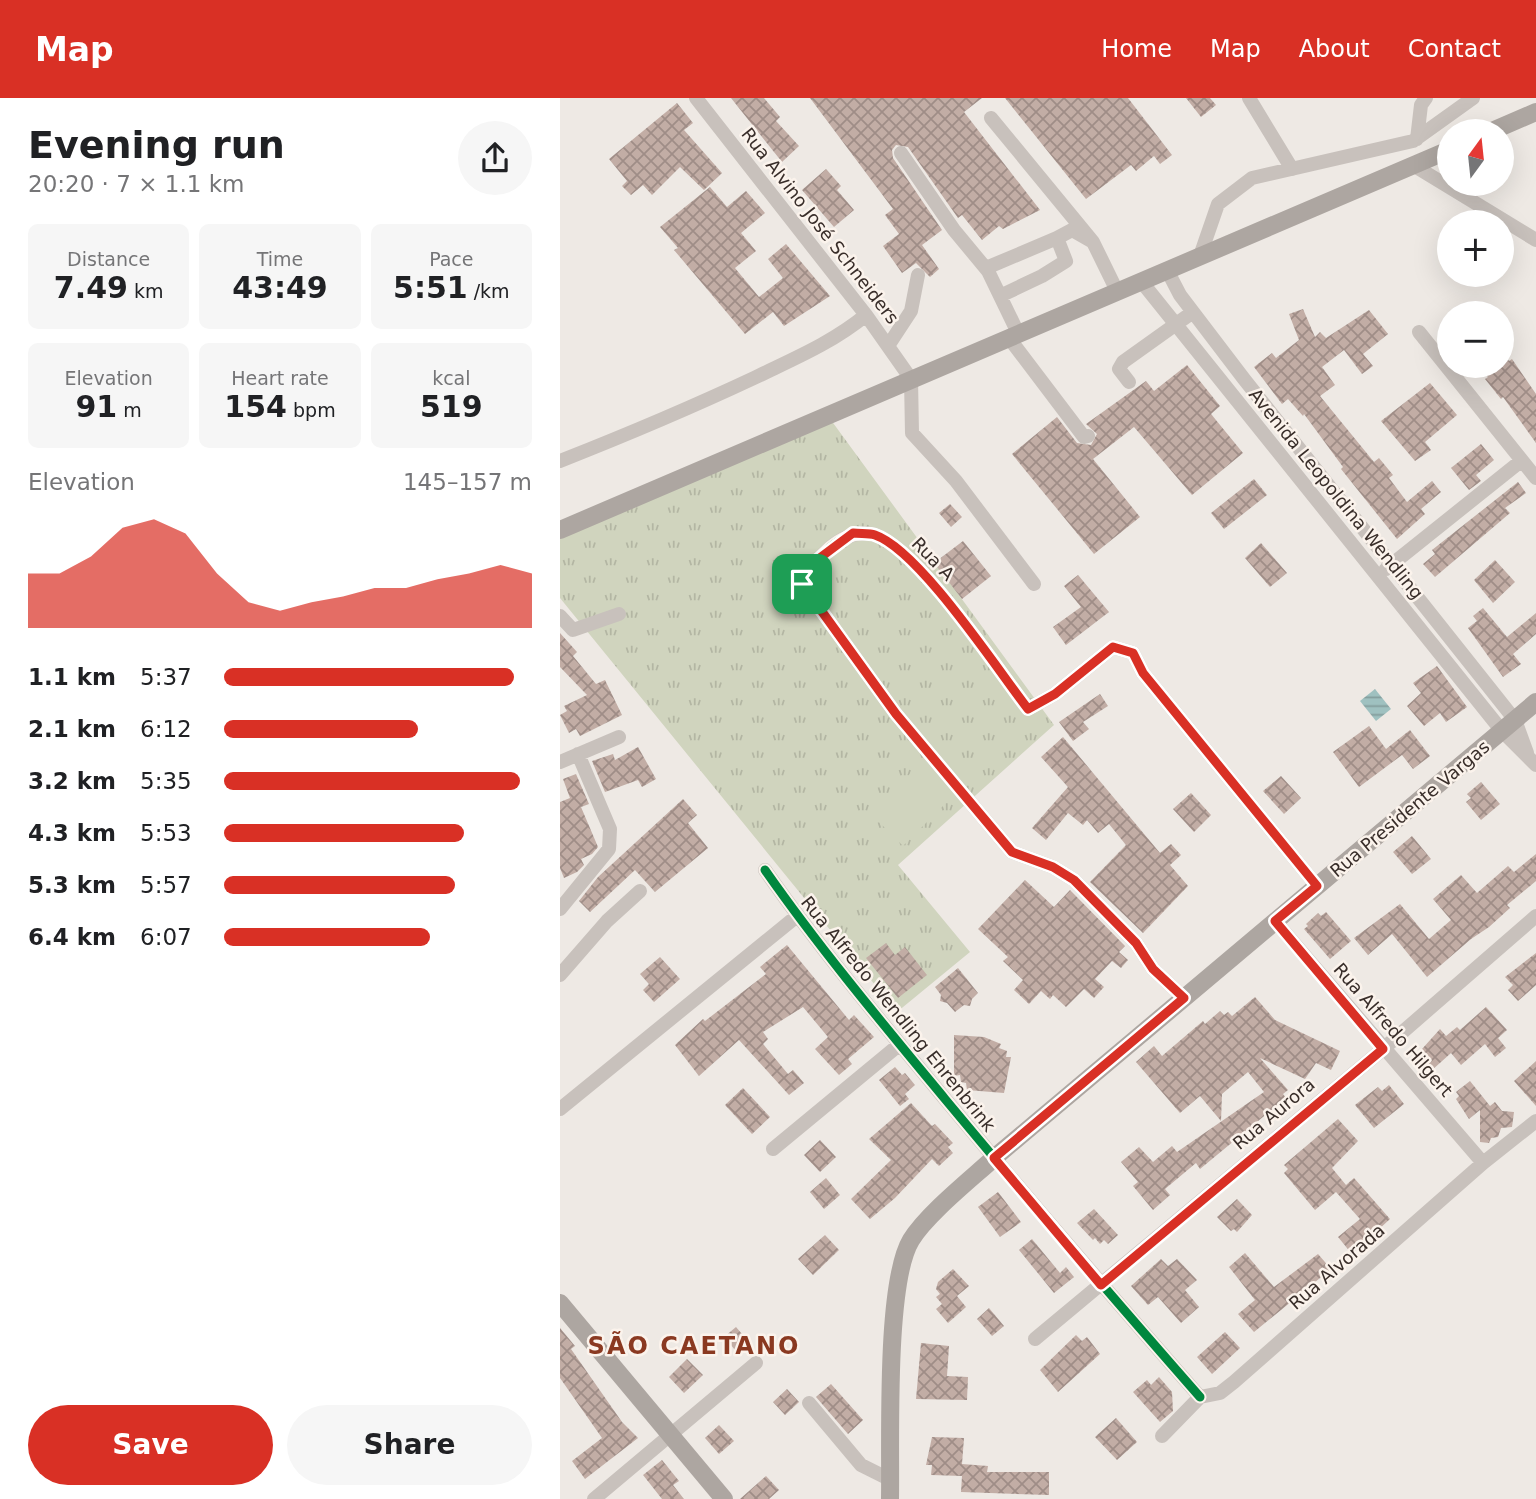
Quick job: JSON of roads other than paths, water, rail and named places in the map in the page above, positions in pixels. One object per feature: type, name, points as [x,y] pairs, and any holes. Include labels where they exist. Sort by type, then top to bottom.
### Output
[{"type":"main road","points":[[1514,122],[1536,113]]},
{"type":"main road","points":[[560,530],[1437,155]]},
{"type":"main road","name":"Rua Presidente Vargas","points":[[890,1499],[895,1301],[901,1268],[911,1240],[994,1158],[1536,702]]},
{"type":"main road","points":[[560,1303],[724,1499]]},
{"type":"street","name":"Rua Alvino José Schneiders","points":[[696,98],[866,315],[911,379]]},
{"type":"street","points":[[1250,98],[1292,169]]},
{"type":"street","points":[[1426,98],[1421,106],[1415,140],[1418,163],[1536,240]]},
{"type":"street","points":[[1200,256],[1219,204],[1252,178],[1415,140],[1474,98]]},
{"type":"street","points":[[990,118],[1093,242],[1117,292]]},
{"type":"street","points":[[901,153],[954,230],[986,268],[1002,295],[1014,335],[1084,437],[1088,436]]},
{"type":"street","points":[[986,268],[1072,230],[1093,242]]},
{"type":"street","points":[[1002,295],[1066,261],[1057,238]]},
{"type":"street","name":"Avenida Leopoldina Wendling","points":[[1167,270],[1193,312],[1391,565],[1508,726]]},
{"type":"street","points":[[888,346],[911,311],[918,275]]},
{"type":"street","name":"Avenida Leopoldina Wendling","points":[[1141,281],[1377,576],[1508,726]]},
{"type":"street","points":[[1129,382],[1119,369],[1123,362],[1193,312]]},
{"type":"street","points":[[560,461],[662,421],[790,361],[844,333],[866,315]]},
{"type":"street","points":[[1419,332],[1536,478]]},
{"type":"street","points":[[911,379],[912,433],[956,481],[1034,584]]},
{"type":"street","points":[[1377,576],[1521,461]]},
{"type":"street","name":"Rua A","points":[[1184,998],[1153,969],[1136,943],[1074,880],[1053,867],[1012,852],[896,714],[802,584],[813,563],[826,551],[853,533],[874,535],[897,548],[944,597],[1028,709],[1055,694],[1113,647],[1133,653],[1143,673],[1317,886]]},
{"type":"street","points":[[560,616],[573,630],[619,614]]},
{"type":"street","points":[[1508,726],[1532,759]]},
{"type":"street","points":[[560,762],[619,737]]},
{"type":"street","points":[[560,909],[609,849],[610,829],[578,754]]},
{"type":"street","name":"Rua Alfredo Wendling Ehrenbrink","points":[[765,870],[797,916],[994,1158],[1200,1397]]},
{"type":"street","points":[[560,975],[640,891]]},
{"type":"street","points":[[560,1109],[797,916]]},
{"type":"street","name":"Rua Aurora","points":[[1035,1339],[1383,1049],[1536,916]]},
{"type":"street","name":"Rua Alfredo Hilgert","points":[[1275,921],[1483,1163]]},
{"type":"street","points":[[774,1149],[900,1044]]},
{"type":"street","name":"Rua Alvorada","points":[[1162,1436],[1200,1397],[1220,1393],[1234,1382],[1483,1163],[1536,1121]]},
{"type":"street","points":[[594,1499],[756,1363]]},
{"type":"street","points":[[809,1403],[862,1465],[891,1480]]},
{"type":"water","points":[[1375,689],[1391,709],[1376,721],[1360,701]]},
{"type":"district","name":"SÃO CAETANO","points":[[694,1346]]}]
